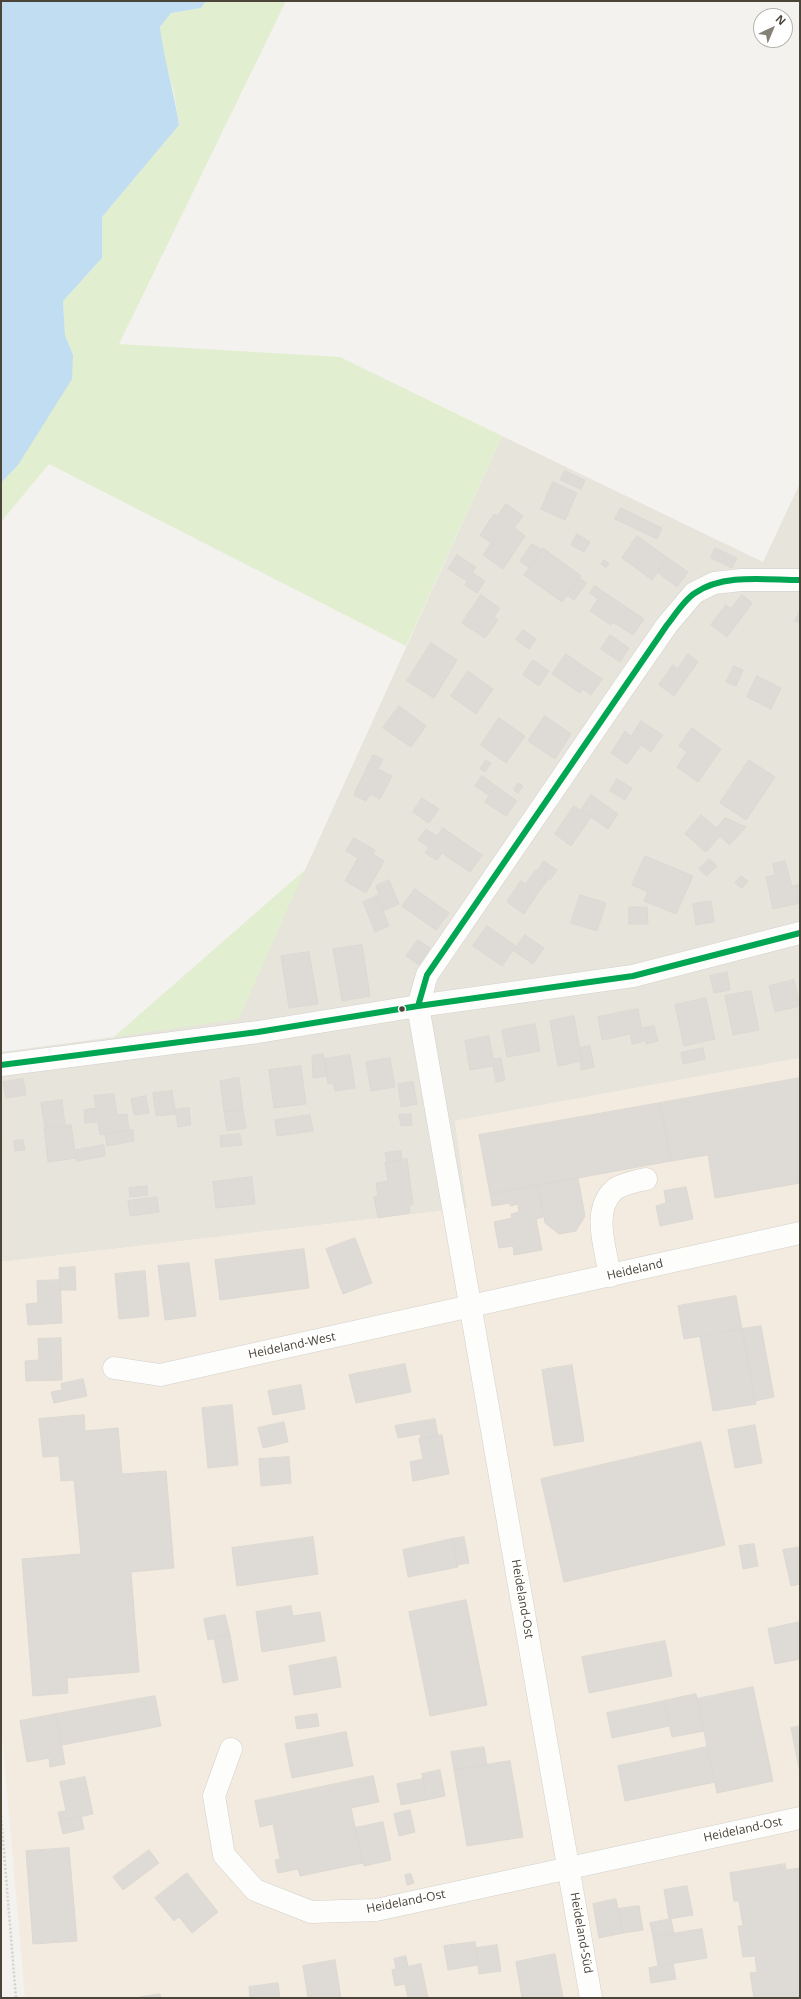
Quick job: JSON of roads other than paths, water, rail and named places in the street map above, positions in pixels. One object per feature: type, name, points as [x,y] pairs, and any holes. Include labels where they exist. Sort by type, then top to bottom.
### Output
[{"type":"street","points":[[470,1307],[418,1006],[427,975],[667,625],[694,593],[714,584],[741,580],[800,580]]},
{"type":"street","points":[[1,1065],[258,1032],[418,1006],[633,976],[800,933]]},
{"type":"street","points":[[610,1276],[601,1216],[605,1202],[615,1189],[646,1179]]},
{"type":"street","name":"Heideland","points":[[470,1307],[800,1233]]},
{"type":"street","name":"Heideland-West","points":[[114,1368],[160,1375],[470,1307]]},
{"type":"street","name":"Heideland-Ost","points":[[470,1307],[570,1867]]},
{"type":"street","name":"Heideland-Ost","points":[[230,1749],[214,1796],[224,1855],[255,1890],[310,1912],[376,1910],[800,1818]]},
{"type":"street","name":"Heideland-Süd","points":[[570,1867],[592,1998]]},
{"type":"water","points":[[1,1],[206,1],[201,8],[171,13],[160,27],[179,125],[102,217],[102,258],[63,301],[65,335],[73,355],[72,379],[18,465],[1,483]]}]
